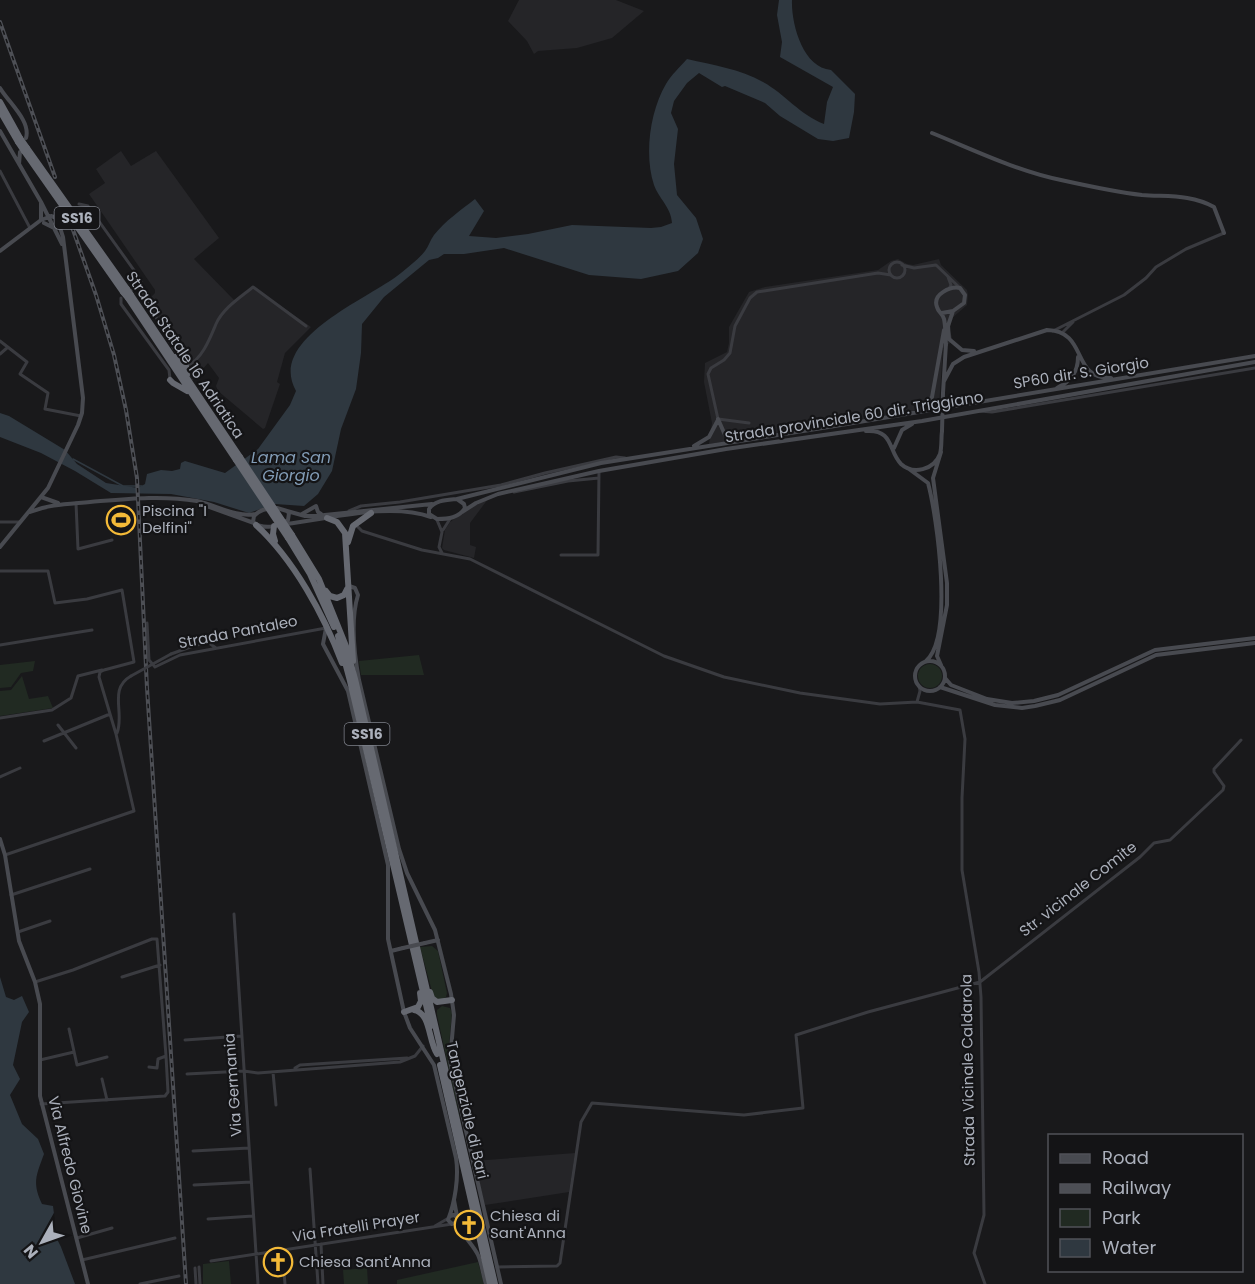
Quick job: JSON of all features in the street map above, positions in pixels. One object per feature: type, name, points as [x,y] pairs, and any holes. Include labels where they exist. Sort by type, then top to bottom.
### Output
[{"type":"highway","name":"Strada Statale 16 Adriatica","points":[[0,102],[21,139],[24,150],[127,293],[205,413],[319,579],[342,636],[413,943]]},
{"type":"highway","name":"Strada Statale 16 Adriatica","points":[[0,111],[21,139]]},
{"type":"highway","name":"Strada Statale 16 Adriatica","points":[[167,352],[188,379],[238,459]]},
{"type":"highway","name":"SS16","points":[[167,352],[187,365],[188,379]]},
{"type":"highway","name":"SS16","points":[[167,352],[178,380],[176,382],[171,380]]},
{"type":"highway","name":"SS16","points":[[171,380],[172,383],[185,388],[205,413]]},
{"type":"highway","points":[[347,546],[355,523],[371,513]]},
{"type":"highway","name":"SS16","points":[[324,516],[337,522],[343,528],[347,546],[353,680]]},
{"type":"highway","name":"SS16","points":[[255,524],[275,542],[308,594],[353,680]]},
{"type":"highway","points":[[274,526],[275,542]]},
{"type":"highway","name":"Strada Statale 16 Adriatica","points":[[290,536],[339,639],[353,680]]},
{"type":"highway","name":"SS16","points":[[319,579],[334,598],[344,595],[348,585]]},
{"type":"highway","points":[[308,594],[309,596],[318,595],[315,607]]},
{"type":"highway","name":"Tangenziale di Bari","points":[[413,943],[495,1284]]},
{"type":"highway","points":[[416,955],[424,967],[432,998],[443,1003],[452,1000]]},
{"type":"highway","points":[[414,1010],[421,1001],[414,969],[416,955]]},
{"type":"highway","points":[[404,1012],[414,1010],[420,1012],[425,1018],[432,1046],[439,1052],[442,1042],[435,1012],[443,1003]]},
{"type":"highway","name":"Tangenziale di Bari","points":[[439,1052],[490,1284]]},
{"type":"main road","points":[[0,88],[25,121],[27,128],[21,139]]},
{"type":"main road","points":[[0,132],[41,202],[64,248]]},
{"type":"main road","points":[[932,133],[1030,172],[1059,180],[1116,191],[1173,196],[1207,203],[1214,207],[1224,232]]},
{"type":"main road","points":[[14,157],[24,150]]},
{"type":"main road","points":[[19,165],[24,150]]},
{"type":"main road","points":[[41,202],[43,222]]},
{"type":"main road","points":[[0,250],[49,217],[55,216],[59,222],[83,398],[81,416],[55,476],[42,497],[0,546]]},
{"type":"main road","points":[[43,222],[56,230]]},
{"type":"main road","points":[[940,665],[937,656],[947,605],[947,583],[933,485],[942,431],[946,345],[945,324],[936,302],[940,295],[949,289],[960,288],[965,299],[961,306],[942,314]]},
{"type":"main road","points":[[946,345],[948,326],[953,311]]},
{"type":"main road","points":[[906,414],[924,407],[932,397],[945,324]]},
{"type":"main road","points":[[944,381],[953,364],[986,349],[1035,333],[1053,331],[1070,338],[1087,369],[1094,375],[1124,378]]},
{"type":"main road","points":[[948,333],[952,343],[962,350],[969,352],[986,349]]},
{"type":"main road","points":[[1052,390],[1065,384],[1075,374],[1078,353]]},
{"type":"main road","name":"SP60 dir. S. Giorgio","points":[[432,504],[446,497],[457,500],[565,471],[630,459],[1255,356]]},
{"type":"main road","name":"Strada provinciale 60 dir. Triggiano","points":[[450,519],[489,497],[599,471],[726,449],[922,421],[1255,362]]},
{"type":"main road","points":[[718,419],[722,431],[735,439],[771,436]]},
{"type":"main road","points":[[669,453],[702,443],[714,431],[718,419]]},
{"type":"main road","points":[[894,448],[902,430],[908,425],[922,421]]},
{"type":"main road","points":[[830,434],[876,431],[884,436],[894,448],[898,460],[928,483],[943,605],[932,655],[918,667],[915,676],[919,686],[930,691],[940,687],[945,678]]},
{"type":"main road","points":[[909,469],[928,468],[936,461],[940,452]]},
{"type":"main road","points":[[48,488],[51,504]]},
{"type":"main road","points":[[42,497],[51,504]]},
{"type":"main road","points":[[27,513],[51,504],[146,498],[189,500],[239,514],[256,514],[270,508],[301,515],[411,512],[437,519],[450,519]]},
{"type":"main road","points":[[189,500],[255,524],[274,526],[350,511],[432,504],[429,511],[431,517]]},
{"type":"main road","points":[[457,500],[465,506],[462,512]]},
{"type":"main road","points":[[301,515],[316,506],[318,512],[324,516]]},
{"type":"main road","points":[[282,524],[289,517],[288,511]]},
{"type":"main road","points":[[255,524],[253,519],[256,514]]},
{"type":"main road","points":[[348,585],[358,591],[354,611],[356,662],[399,849],[407,873],[431,920],[452,1000],[454,1015],[450,1061],[501,1284]]},
{"type":"main road","points":[[326,628],[323,644],[348,691],[388,865],[387,931],[404,1012],[407,1023],[434,1065],[456,1158],[454,1196],[449,1223],[455,1221]]},
{"type":"main road","points":[[926,661],[940,665],[944,669],[945,678],[951,685],[987,699],[1012,703],[1058,695],[1155,650],[1255,638]]},
{"type":"main road","points":[[940,687],[995,705],[1022,708],[1060,700],[1156,655],[1255,643]]},
{"type":"main road","name":"Via Alfredo Giovine","points":[[0,839],[5,855],[18,932],[23,954],[34,982],[40,1017],[41,1104],[88,1284]]},
{"type":"main road","points":[[391,951],[438,940]]},
{"type":"main road","points":[[454,1196],[455,1221]]},
{"type":"main road","points":[[449,1217],[454,1215],[455,1221],[478,1255],[486,1284]]},
{"type":"street","points":[[0,171],[31,229]]},
{"type":"street","points":[[79,204],[88,206],[141,280],[140,287],[174,350],[187,365],[194,363],[201,355],[216,323],[226,310],[253,287],[306,326]]},
{"type":"street","points":[[1053,331],[1067,326],[1124,295],[1165,261],[1224,232]]},
{"type":"street","points":[[879,273],[896,263],[914,267],[936,264],[960,288]]},
{"type":"street","points":[[902,265],[904,273]]},
{"type":"street","points":[[891,266],[891,275]]},
{"type":"street","points":[[749,423],[718,419],[708,370],[724,360],[730,353],[735,326],[753,294],[879,273],[897,278],[914,267]]},
{"type":"street","points":[[948,276],[951,282],[949,289]]},
{"type":"street","points":[[140,287],[127,293],[121,304],[169,370],[171,380]]},
{"type":"street","points":[[1062,333],[1067,326]]},
{"type":"street","points":[[1067,326],[1070,338]]},
{"type":"street","points":[[0,341],[27,362],[20,374],[48,393],[45,409],[81,416]]},
{"type":"street","points":[[0,354],[8,347]]},
{"type":"street","points":[[979,410],[992,412],[1255,368]]},
{"type":"street","points":[[350,511],[361,506],[446,497],[615,457],[630,459]]},
{"type":"street","points":[[561,555],[598,555],[599,471]]},
{"type":"street","points":[[509,491],[518,492],[549,484],[599,477]]},
{"type":"street","points":[[76,503],[78,549],[112,540]]},
{"type":"street","points":[[437,519],[442,532]]},
{"type":"street","points":[[443,554],[439,547],[442,532],[450,519]]},
{"type":"street","points":[[0,522],[20,522]]},
{"type":"street","points":[[355,523],[362,531],[411,547],[476,562],[664,656],[723,677],[800,693],[880,704],[917,702],[920,693],[919,686]]},
{"type":"street","points":[[432,552],[439,547]]},
{"type":"street","points":[[0,571],[48,571],[55,603],[87,599],[122,590],[134,654],[132,664],[78,676],[71,698],[52,710],[0,717]]},
{"type":"street","name":"Strada Pantaleo","points":[[147,623],[149,662],[153,667],[158,667],[176,656],[326,628]]},
{"type":"street","points":[[0,645],[92,630]]},
{"type":"street","name":"Strada Pantaleo","points":[[116,734],[120,721],[117,697],[123,682],[171,654],[209,643],[216,648]]},
{"type":"street","name":"Strada Pantaleo","points":[[5,855],[134,811],[116,734],[99,677],[100,672],[104,670]]},
{"type":"street","points":[[920,693],[926,690]]},
{"type":"street","name":"Strada Vicinale Caldarola","points":[[917,702],[960,710],[965,739],[961,808],[962,870],[980,982],[984,1215],[974,1253],[985,1284]]},
{"type":"street","points":[[44,741],[110,714]]},
{"type":"street","points":[[58,725],[76,748]]},
{"type":"street","name":"Str. vicinale Comite","points":[[980,982],[1140,857],[1154,843],[1170,840],[1223,790],[1224,786],[1214,769],[1240,740]]},
{"type":"street","points":[[0,777],[20,768]]},
{"type":"street","points":[[11,895],[90,869]]},
{"type":"street","name":"Via Germania","points":[[234,914],[258,1284]]},
{"type":"street","points":[[18,932],[50,921]]},
{"type":"street","points":[[34,982],[80,968],[155,938],[158,941],[168,1092],[166,1095],[41,1104]]},
{"type":"street","points":[[122,977],[160,965]]},
{"type":"street","points":[[497,1267],[557,1266],[560,1263],[581,1122],[592,1103],[744,1115],[803,1108],[796,1035],[798,1033],[980,982]]},
{"type":"street","points":[[69,1029],[77,1065],[107,1057]]},
{"type":"street","points":[[185,1040],[242,1036]]},
{"type":"street","points":[[187,1074],[244,1071],[258,1073],[400,1062],[414,1056],[423,1046]]},
{"type":"street","points":[[40,1060],[74,1052]]},
{"type":"street","points":[[149,1067],[157,1068],[158,1059],[166,1056]]},
{"type":"street","points":[[273,1072],[276,1105]]},
{"type":"street","points":[[102,1079],[107,1100]]},
{"type":"street","points":[[193,1151],[249,1148]]},
{"type":"street","points":[[310,1169],[318,1284]]},
{"type":"street","points":[[194,1185],[251,1182]]},
{"type":"street","points":[[208,1219],[253,1216]]},
{"type":"street","points":[[434,1227],[449,1217]]},
{"type":"street","name":"Via Fratelli Prayer","points":[[211,1261],[434,1227],[455,1221]]},
{"type":"street","points":[[76,1238],[112,1228]]},
{"type":"street","points":[[82,1260],[175,1238]]},
{"type":"street","points":[[321,1244],[323,1284]]},
{"type":"street","points":[[282,1250],[285,1284]]},
{"type":"street","points":[[197,1267],[198,1284]]},
{"type":"street","points":[[141,1284],[179,1276]]},
{"type":"shaded area","points":[[519,0],[616,0],[644,11],[612,38],[577,48],[538,51],[534,54],[527,41],[508,21]]},
{"type":"shaded area","points":[[121,151],[131,166],[156,151],[219,238],[194,259],[234,300],[255,288],[311,327],[285,353],[277,382],[280,384],[265,428],[263,429],[218,391],[216,386],[219,378],[208,363],[192,381],[146,302],[155,290],[89,194],[105,183],[96,169]]},
{"type":"shaded area","points":[[898,259],[913,265],[939,259],[941,265],[967,290],[967,305],[951,319],[950,331],[953,341],[943,348],[939,407],[709,444],[712,423],[704,382],[705,363],[727,352],[729,327],[749,292],[765,287],[878,270]]},
{"type":"shaded area","points":[[488,499],[470,523],[470,545],[476,547],[474,558],[444,550],[442,548],[445,530],[450,522]]},
{"type":"shaded area","points":[[575,1153],[569,1192],[485,1205],[474,1161]]},
{"type":"green space","points":[[419,655],[424,675],[361,675],[359,661]]},
{"type":"green space","points":[[35,661],[33,671],[21,673],[11,687],[0,688],[0,665]]},
{"type":"green space","points":[[930,664],[938,668],[942,676],[938,684],[930,688],[922,684],[918,676],[922,668]]},
{"type":"green space","points":[[22,676],[29,699],[48,696],[53,708],[0,716],[0,691],[11,690]]},
{"type":"green space","points":[[432,946],[438,951],[447,993],[446,997],[439,1001],[433,995],[420,947]]},
{"type":"green space","points":[[442,1006],[450,1008],[452,1013],[448,1056],[462,1129],[437,1015],[437,1010]]},
{"type":"green space","points":[[229,1261],[231,1284],[203,1284],[203,1264]]},
{"type":"green space","points":[[478,1262],[484,1284],[397,1284],[397,1280]]},
{"type":"green space","points":[[367,1268],[368,1284],[344,1284],[343,1270]]},
{"type":"water","name":"Lama San Giorgio","points":[[779,0],[792,0],[797,32],[806,53],[813,62],[831,70],[855,94],[849,138],[833,141],[818,139],[780,116],[765,103],[725,86],[722,87],[699,73],[687,83],[674,101],[671,113],[678,129],[674,164],[677,195],[696,218],[703,239],[698,253],[678,271],[641,279],[589,275],[504,248],[464,254],[444,254],[429,260],[384,297],[362,324],[356,389],[341,429],[332,471],[318,494],[304,506],[275,504],[249,513],[214,502],[171,494],[111,493],[41,453],[0,437],[0,413],[9,416],[65,450],[77,464],[106,483],[138,488],[145,484],[147,474],[161,470],[180,469],[181,463],[185,461],[225,473],[258,449],[290,405],[296,391],[291,372],[296,354],[308,337],[347,307],[387,283],[417,260],[443,225],[475,199],[484,211],[469,236],[496,238],[572,225],[651,228],[672,223],[669,212],[656,190],[651,173],[650,133],[660,95],[670,77],[687,59],[726,68],[754,78],[771,87],[807,115],[824,124],[827,102],[833,87],[780,57],[782,42],[777,15]]},
{"type":"water","points":[[0,977],[6,997],[14,1000],[22,996],[29,1012],[22,1022],[13,1065],[20,1079],[10,1095],[22,1124],[38,1139],[44,1154],[37,1174],[37,1190],[42,1204],[53,1206],[54,1214],[49,1223],[75,1284],[0,1284]]},
{"type":"waterway","points":[[73,459],[123,486],[142,486]]},
{"type":"railway","points":[[0,22],[55,177]]},
{"type":"railway","points":[[72,227],[114,355],[137,478],[147,688],[186,1284]]},
{"type":"place","name":"Piscina \"I Delfini\"","points":[[121,520]]},
{"type":"place","name":"Chiesa di Sant'Anna","points":[[469,1225]]},
{"type":"place","name":"Chiesa Sant'Anna","points":[[278,1262]]}]
